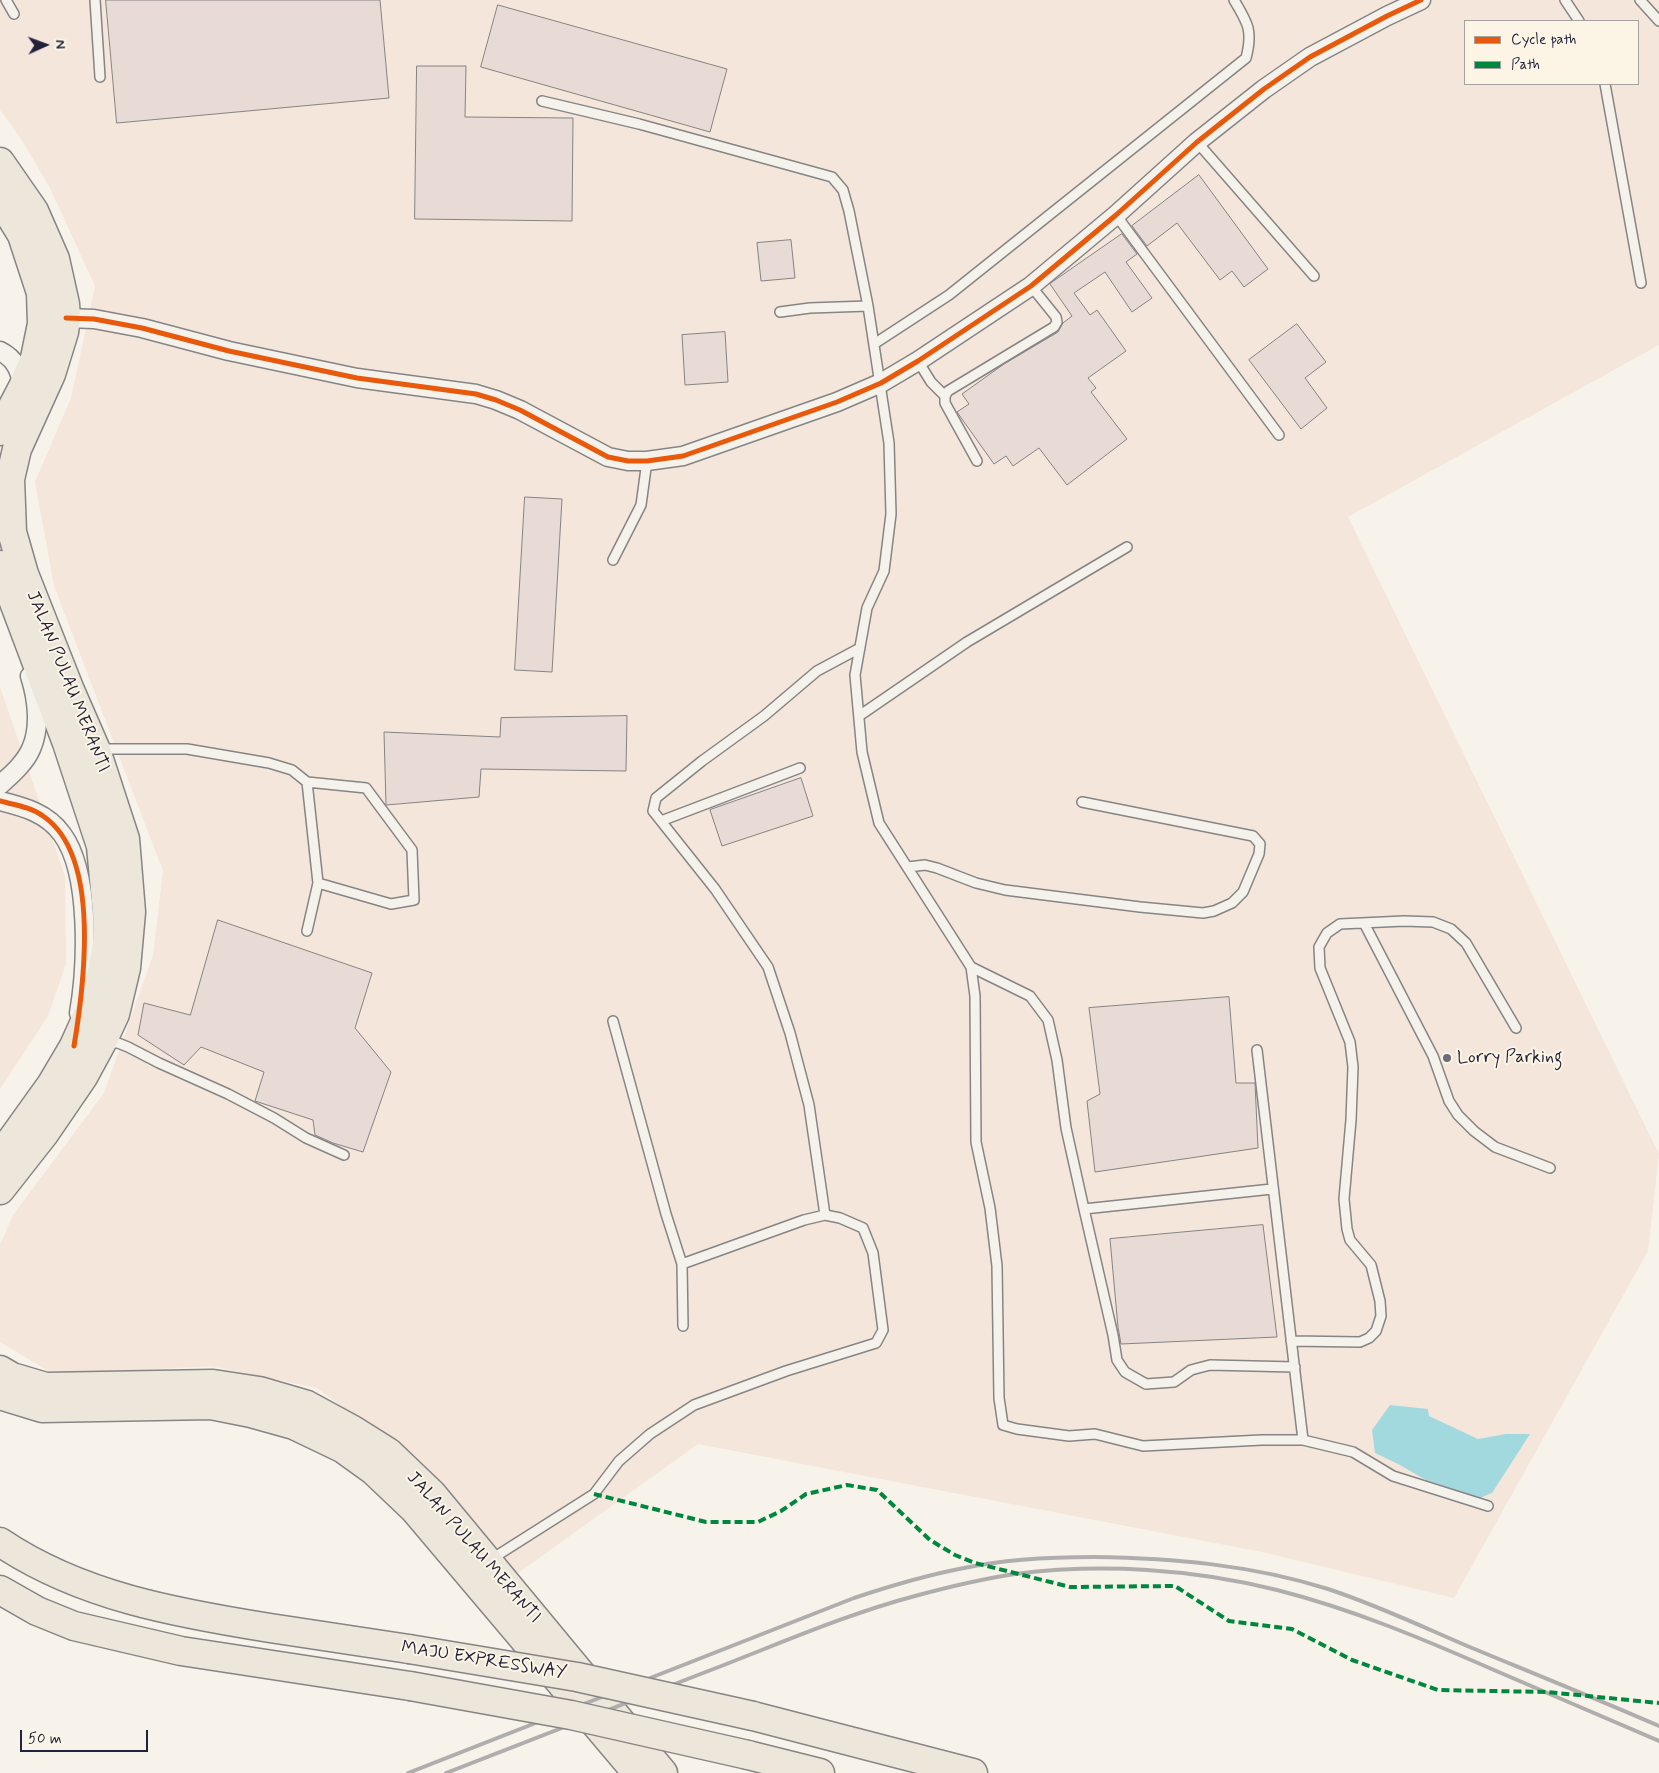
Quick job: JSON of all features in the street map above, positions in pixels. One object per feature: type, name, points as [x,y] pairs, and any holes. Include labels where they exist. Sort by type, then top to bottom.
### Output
[{"type":"main road","name":"JALAN PULAU MERANTI","points":[[0,162],[34,211],[55,259],[65,304],[66,318],[64,332],[51,374],[17,450],[10,478],[12,532],[24,574],[69,688],[96,750],[125,839],[131,912],[126,968],[115,1014],[102,1042],[82,1077],[44,1134],[0,1190]]},
{"type":"main road","points":[[0,199],[22,235],[41,293],[42,324],[35,358],[23,387],[0,431]]},
{"type":"main road","name":"JALAN PULAU MERANTI","points":[[0,565],[67,743],[101,846],[108,939],[102,972],[92,1006],[74,1046],[51,1085],[0,1156]]},
{"type":"main road","name":"JALAN PULAU MERANTI","points":[[0,1370],[12,1377],[46,1387],[213,1384],[259,1391],[307,1405],[353,1430],[388,1452],[432,1494],[663,1773]]},
{"type":"main road","name":"JALAN PULAU MERANTI","points":[[0,1395],[42,1408],[211,1405],[251,1413],[294,1425],[342,1448],[374,1471],[414,1509],[637,1773]]},
{"type":"main road","name":"MAJU EXPRESSWAY","points":[[0,1542],[56,1574],[102,1592],[194,1616],[577,1677],[753,1716],[973,1773]]},
{"type":"main road","name":"MAJU EXPRESSWAY","points":[[0,1590],[36,1611],[74,1626],[181,1651],[410,1686],[571,1715],[820,1773]]},
{"type":"street","points":[[66,318],[94,319],[142,328],[229,351],[357,378],[476,394],[520,410],[608,456],[628,461],[647,461],[683,456],[837,402],[881,382],[918,362],[1032,286],[1116,215],[1197,142],[1264,89],[1310,57],[1421,0]]},
{"type":"street","points":[[0,351],[8,355],[20,370],[23,387]]},
{"type":"street","points":[[0,785],[16,770],[31,750],[37,728],[35,692],[23,649],[13,601]]},
{"type":"street","points":[[0,801],[28,808],[44,816],[62,834],[75,858],[82,892],[84,940],[82,996],[74,1046]]},
{"type":"lane","points":[[6,0],[14,14]]},
{"type":"lane","points":[[95,0],[100,77]]},
{"type":"lane","points":[[874,344],[949,295],[1246,58],[1250,41],[1247,22],[1234,0]]},
{"type":"lane","points":[[1565,0],[1578,20]]},
{"type":"lane","points":[[1640,0],[1659,21]]},
{"type":"lane","points":[[1605,85],[1641,283]]},
{"type":"lane","points":[[542,101],[639,124],[832,177],[843,190],[868,306],[881,382],[889,443],[892,514],[884,571],[868,608],[855,675],[862,752],[880,823],[971,967],[975,996],[976,1142],[990,1208],[997,1266],[999,1398],[1003,1424],[1068,1436],[1095,1434],[1143,1446],[1262,1440],[1303,1440],[1353,1452],[1393,1476],[1488,1506]]},
{"type":"lane","points":[[1197,142],[1314,276]]},
{"type":"lane","points":[[1116,215],[1279,435]]},
{"type":"lane","points":[[977,462],[945,403],[945,396],[948,391],[1054,327],[1057,322],[1056,317],[1032,286]]},
{"type":"lane","points":[[780,312],[810,308],[868,306]]},
{"type":"lane","points":[[918,362],[931,382],[945,396]]},
{"type":"lane","points":[[613,560],[641,504],[647,461]]},
{"type":"lane","points":[[859,716],[967,642],[1127,547]]},
{"type":"lane","points":[[825,1215],[809,1105],[790,1033],[768,967],[715,888],[654,811],[656,798],[702,761],[764,716],[817,671],[860,648]]},
{"type":"lane","points":[[96,750],[187,749],[269,763],[292,770],[307,782],[366,788],[412,850],[414,900],[391,904],[318,883]]},
{"type":"lane","points":[[661,821],[800,768]]},
{"type":"lane","points":[[307,782],[318,883],[307,931]]},
{"type":"lane","points":[[908,867],[924,865],[937,868],[976,883],[1005,890],[1203,913],[1214,911],[1232,903],[1243,892],[1259,854],[1260,844],[1253,836],[1082,802]]},
{"type":"lane","points":[[1291,1342],[1360,1342],[1369,1338],[1376,1331],[1381,1316],[1380,1301],[1371,1265],[1350,1240],[1347,1229],[1344,1199],[1354,1067],[1350,1042],[1320,968],[1319,947],[1327,933],[1340,924],[1404,921],[1433,922],[1451,929],[1466,943],[1516,1028]]},
{"type":"lane","points":[[1364,923],[1433,1056],[1449,1101],[1458,1114],[1474,1132],[1495,1147],[1550,1168]]},
{"type":"lane","points":[[971,967],[1030,996],[1048,1020],[1066,1128],[1117,1360],[1125,1372],[1146,1384],[1174,1382],[1191,1370],[1210,1365],[1295,1367]]},
{"type":"lane","points":[[613,1021],[666,1214],[682,1264],[683,1326]]},
{"type":"lane","points":[[102,1042],[118,1043],[128,1047],[228,1094],[274,1118],[306,1138],[344,1155]]},
{"type":"lane","points":[[1257,1050],[1303,1440]]},
{"type":"lane","points":[[1084,1209],[1272,1189]]},
{"type":"lane","points":[[488,1561],[594,1494],[619,1461],[650,1434],[694,1405],[786,1371],[876,1343],[883,1330],[872,1253],[863,1228],[840,1218],[825,1215],[804,1220],[682,1264]]},
{"type":"shaded area","points":[[0,0],[1659,0],[1659,345],[1348,517],[1659,1154],[1648,1251],[1454,1598],[1262,1552],[698,1444],[514,1576],[409,1458],[317,1388],[211,1366],[55,1375],[0,1342],[0,1245],[13,1215],[104,1093],[153,955],[163,871],[54,586],[35,482],[71,398],[95,286],[49,186],[21,139],[0,110]]},
{"type":"shaded area","points":[[0,687],[65,876],[66,964],[48,1016],[0,1089]]},
{"type":"water","points":[[1390,1405],[1428,1409],[1429,1416],[1478,1439],[1506,1434],[1530,1434],[1492,1493],[1480,1498],[1426,1480],[1375,1453],[1372,1430]]},
{"type":"building","points":[[106,0],[380,0],[389,98],[117,123]]},
{"type":"building","points":[[498,5],[727,69],[710,132],[481,67]]},
{"type":"building","points":[[417,66],[466,66],[465,117],[573,118],[572,221],[415,219]]},
{"type":"building","points":[[1199,175],[1268,269],[1244,287],[1232,271],[1220,280],[1177,223],[1147,246],[1132,226]]},
{"type":"building","points":[[1122,234],[1137,254],[1126,262],[1152,298],[1132,312],[1105,272],[1074,293],[1090,315],[1097,310],[1126,351],[1088,378],[1096,388],[1091,392],[1127,439],[1067,485],[1039,448],[1013,466],[1006,456],[994,464],[957,412],[969,404],[962,394],[1004,364],[1058,332],[1063,323],[1072,316],[1050,284]]},
{"type":"building","points":[[791,240],[795,278],[761,281],[757,243]]},
{"type":"building","points":[[1297,324],[1326,362],[1305,378],[1327,408],[1301,429],[1249,360]]},
{"type":"building","points":[[725,332],[728,382],[685,385],[682,335]]},
{"type":"building","points":[[525,497],[562,499],[552,672],[515,670]]},
{"type":"building","points":[[627,716],[626,771],[481,769],[479,797],[386,805],[384,732],[500,737],[501,718]]},
{"type":"building","points":[[801,778],[813,816],[722,846],[710,810]]},
{"type":"building","points":[[218,920],[372,973],[355,1028],[391,1072],[363,1152],[333,1143],[315,1135],[313,1120],[255,1101],[264,1072],[201,1047],[184,1065],[138,1035],[144,1003],[190,1015]]},
{"type":"building","points":[[1229,997],[1236,1083],[1255,1083],[1258,1148],[1095,1172],[1087,1101],[1100,1094],[1089,1008]]},
{"type":"building","points":[[1263,1225],[1277,1337],[1121,1344],[1110,1239]]},
{"type":"railway","points":[[408,1773],[854,1598],[909,1581],[964,1568],[1029,1559],[1061,1557],[1153,1559],[1212,1564],[1270,1574],[1328,1589],[1383,1609],[1659,1726]]},
{"type":"railway","points":[[446,1773],[864,1611],[990,1578],[1015,1574],[1081,1569],[1147,1570],[1213,1577],[1277,1590],[1333,1606],[1414,1636],[1659,1741]]},
{"type":"marked path","points":[[594,1494],[706,1522],[758,1522],[781,1511],[806,1494],[847,1485],[877,1490],[930,1540],[955,1555],[975,1563],[1070,1587],[1175,1586],[1229,1621],[1292,1629],[1352,1660],[1438,1690],[1547,1692],[1659,1703]]},
{"type":"cycle path","points":[[66,318],[94,319],[142,328],[229,351],[357,378],[476,394],[520,410],[608,457],[628,461],[647,461],[683,456],[837,402],[881,383],[918,361],[1031,286],[1116,215],[1197,142],[1264,89],[1310,57],[1421,0]]},
{"type":"cycle path","points":[[0,801],[28,808],[43,816],[62,835],[74,860],[81,891],[84,924],[82,990],[74,1046]]},
{"type":"place","name":"Lorry Parking","points":[[1447,1058]]}]
